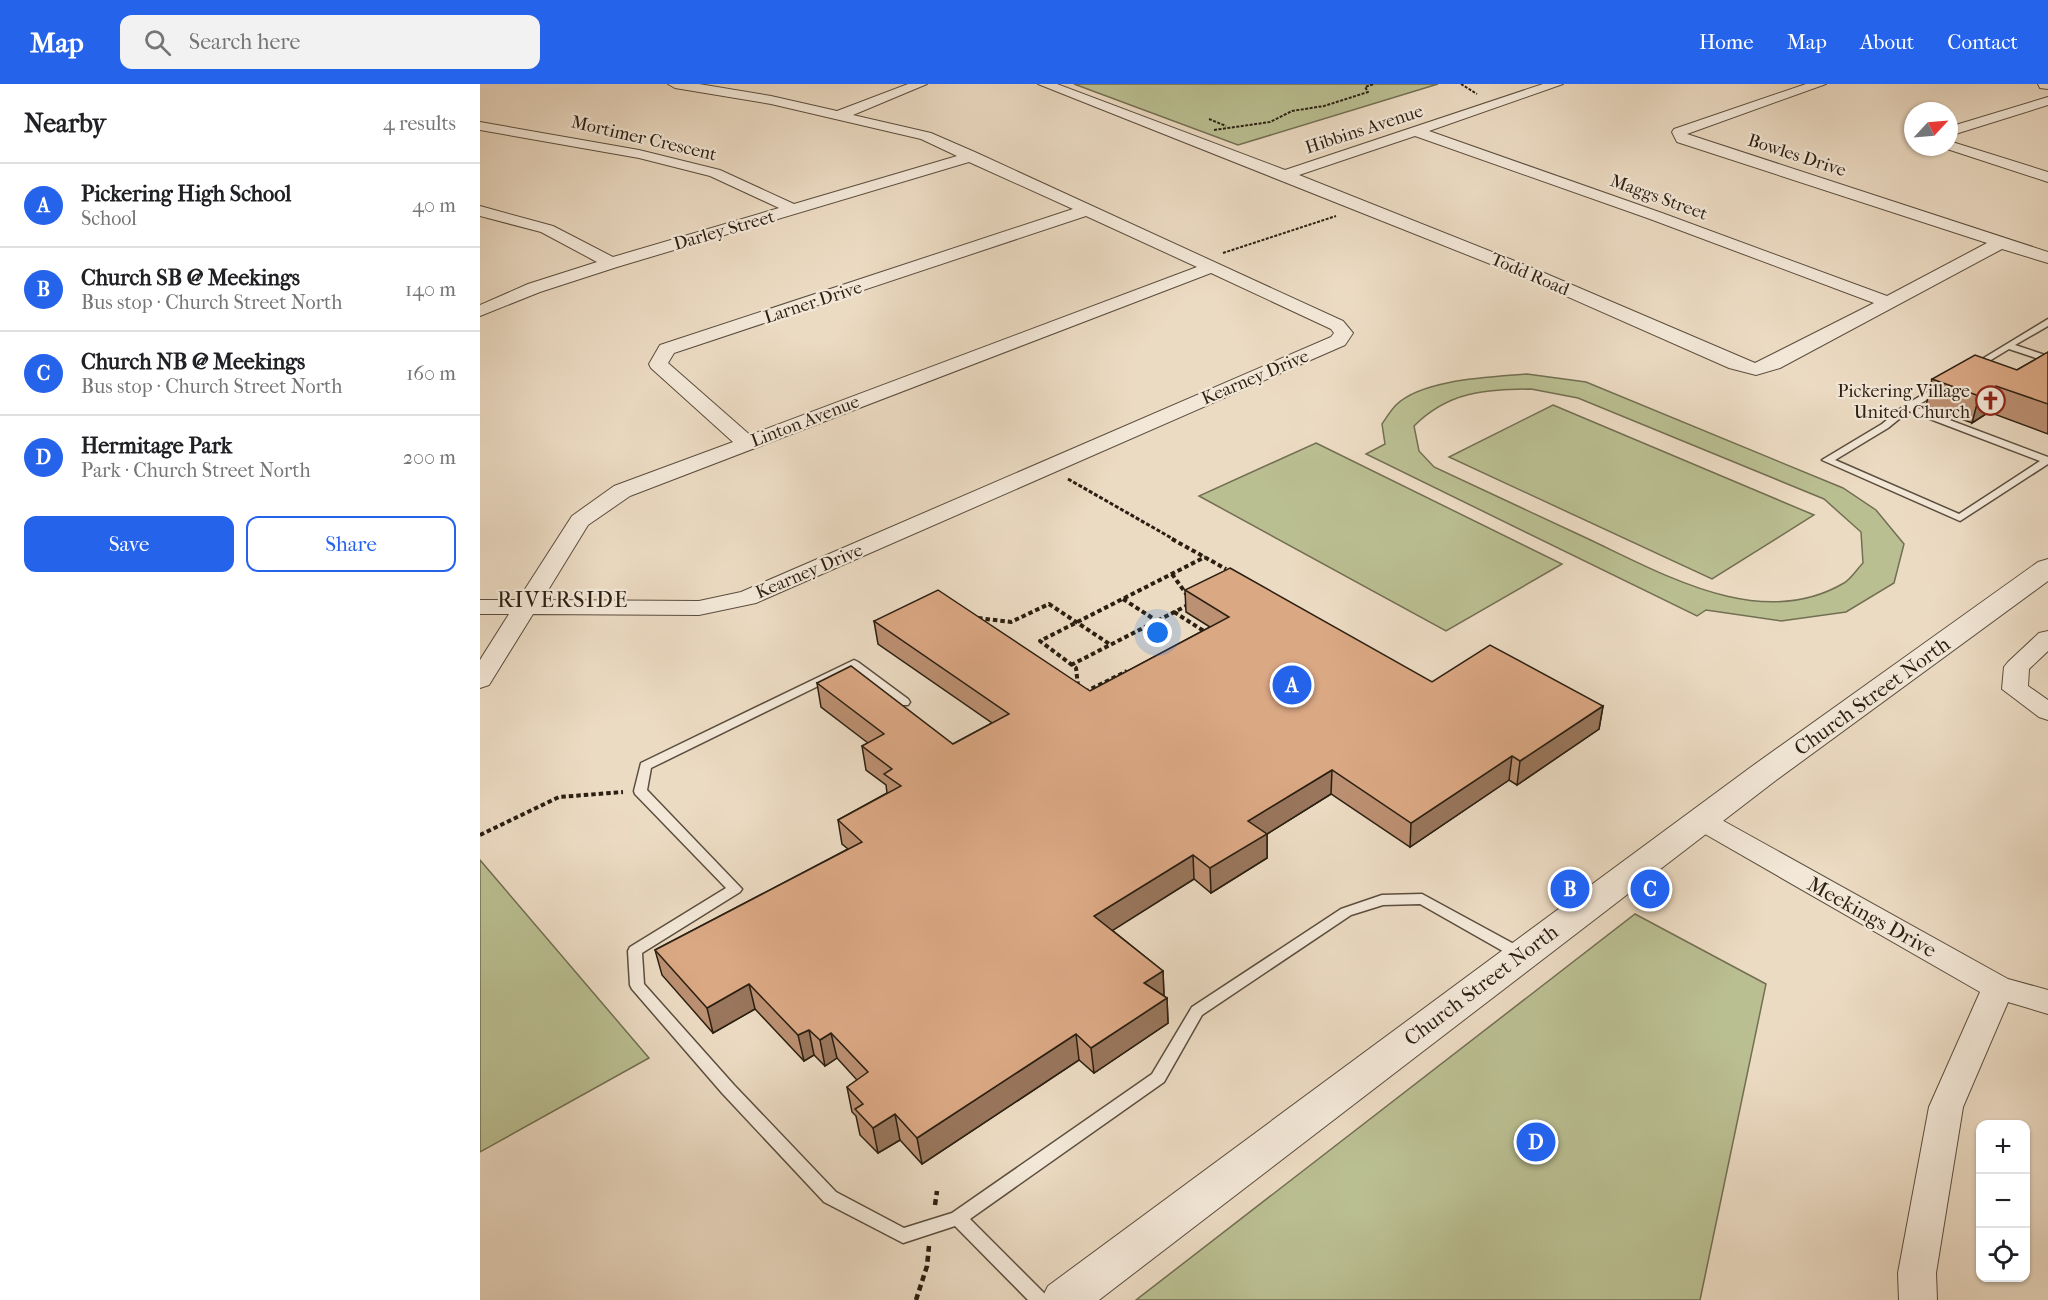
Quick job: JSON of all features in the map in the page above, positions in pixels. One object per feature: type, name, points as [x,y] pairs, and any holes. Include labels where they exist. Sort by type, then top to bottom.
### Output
[{"type":"street","name":"Kearney Drive","points":[[480,608],[699,608],[748,598],[1338,341],[1344,333],[1337,325],[926,136],[708,86],[675,84]]},
{"type":"street","points":[[840,115],[920,84]]},
{"type":"street","name":"Todd Road","points":[[1045,84],[1285,175],[1528,273],[1736,364],[1756,369],[1773,364],[2000,243]]},
{"type":"street","name":"Hibbins Avenue","points":[[1285,175],[1556,84]]},
{"type":"street","name":"Bowles Drive","points":[[1820,84],[1679,132],[1682,139],[2048,258]]},
{"type":"street","points":[[1958,129],[2048,101]]},
{"type":"street","name":"Mortimer Crescent","points":[[480,126],[639,153],[715,173],[793,209]]},
{"type":"street","name":"Maggs Street","points":[[1417,132],[1656,216],[1887,302]]},
{"type":"street","points":[[1958,148],[2048,177]]},
{"type":"street","name":"Darley Street","points":[[480,311],[534,288],[611,263],[972,156]]},
{"type":"street","name":"Larner Drive","points":[[747,443],[658,364],[667,349],[1087,210]]},
{"type":"street","points":[[480,211],[547,229],[611,263]]},
{"type":"street","name":"Linton Avenue","points":[[480,680],[580,521],[622,491],[1206,264]]},
{"type":"street","name":"Church Street North","points":[[1064,1300],[1701,820],[2048,568]]},
{"type":"street","points":[[2048,638],[2017,667],[2015,689],[2048,712]]},
{"type":"street","name":"Meekings Drive","points":[[1701,820],[1998,988],[2048,1002]]},
{"type":"street","points":[[1918,1300],[1917,1273],[1946,1107],[1998,988]]},
{"type":"lane","points":[[1968,370],[2048,322]]},
{"type":"lane","points":[[2008,346],[2048,359]]},
{"type":"lane","points":[[1948,383],[1908,407],[1885,426],[1827,460],[1960,518],[2048,460]]},
{"type":"lane","points":[[1908,407],[2048,460]]},
{"type":"lane","points":[[904,702],[854,664],[645,766],[640,791],[735,889],[635,951],[637,985],[728,1089],[830,1197],[903,1236],[958,1218],[1158,1078],[1197,1011],[1346,912],[1382,900],[1422,898],[1521,955]]},
{"type":"lane","points":[[958,1218],[1040,1300]]},
{"type":"path","points":[[1207,131],[1227,126],[1270,122],[1292,111],[1352,99],[1368,92],[1365,87],[1374,84]]},
{"type":"path","points":[[1209,120],[1227,126]]},
{"type":"path","points":[[1206,264],[1338,215]]},
{"type":"path","points":[[1048,467],[1226,569]]},
{"type":"path","points":[[1129,671],[1079,696],[1076,668],[1040,641],[1205,557]]},
{"type":"path","points":[[1071,664],[1192,603],[1172,574]]},
{"type":"path","points":[[1123,599],[1157,621]]},
{"type":"path","points":[[968,617],[1011,622],[1049,604],[1111,645]]},
{"type":"path","points":[[1174,612],[1211,636]]},
{"type":"path","points":[[480,835],[559,797],[640,791]]},
{"type":"green space","points":[[1074,84],[1438,84],[1238,145]]},
{"type":"green space","points":[[1527,374],[1586,382],[1843,488],[1876,510],[1904,544],[1894,583],[1846,612],[1781,621],[1706,610],[1697,616],[1366,454],[1385,444],[1382,424],[1394,407],[1408,396],[1458,381]],"holes":[[[1531,389],[1578,398],[1824,499],[1861,532],[1863,563],[1844,583],[1812,597],[1778,602],[1744,600],[1710,592],[1644,566],[1434,467],[1419,451],[1414,426],[1427,414],[1454,399],[1498,390]]]},
{"type":"green space","points":[[1553,405],[1814,515],[1712,579],[1449,457]]},
{"type":"green space","points":[[1316,443],[1562,564],[1446,631],[1199,496]]},
{"type":"green space","points":[[480,860],[649,1058],[480,1152]]},
{"type":"green space","points":[[1635,914],[1766,984],[1700,1300],[1136,1300]]},
{"type":"building","points":[[2048,352],[2048,404],[1996,386],[1979,396],[1932,379],[1975,355],[2017,370]]},
{"type":"building","points":[[1230,568],[1432,682],[1490,645],[1603,706],[1520,761],[1512,756],[1411,823],[1332,770],[1248,821],[1267,834],[1210,868],[1193,855],[1094,916],[1163,971],[1144,983],[1167,998],[1091,1048],[1076,1034],[917,1138],[895,1114],[873,1128],[855,1109],[863,1104],[847,1087],[868,1072],[831,1033],[820,1040],[809,1030],[798,1035],[749,984],[707,1008],[655,950],[862,842],[838,820],[901,786],[884,774],[892,769],[862,746],[884,734],[817,683],[851,666],[953,744],[1009,714],[874,621],[938,590],[1090,691],[1229,617],[1185,590]]},
{"type":"place","name":"Pickering Village United Church","points":[[1991,401]]},
{"type":"place","name":"Pickering High School","points":[[1292,685]]},
{"type":"place","name":"Church SB @ Meekings","points":[[1570,889]]},
{"type":"place","name":"Church NB @ Meekings","points":[[1650,889]]},
{"type":"place","name":"Hermitage Park","points":[[1536,1142]]},
{"type":"district","name":"RIVERSIDE","points":[[563,599]]}]
